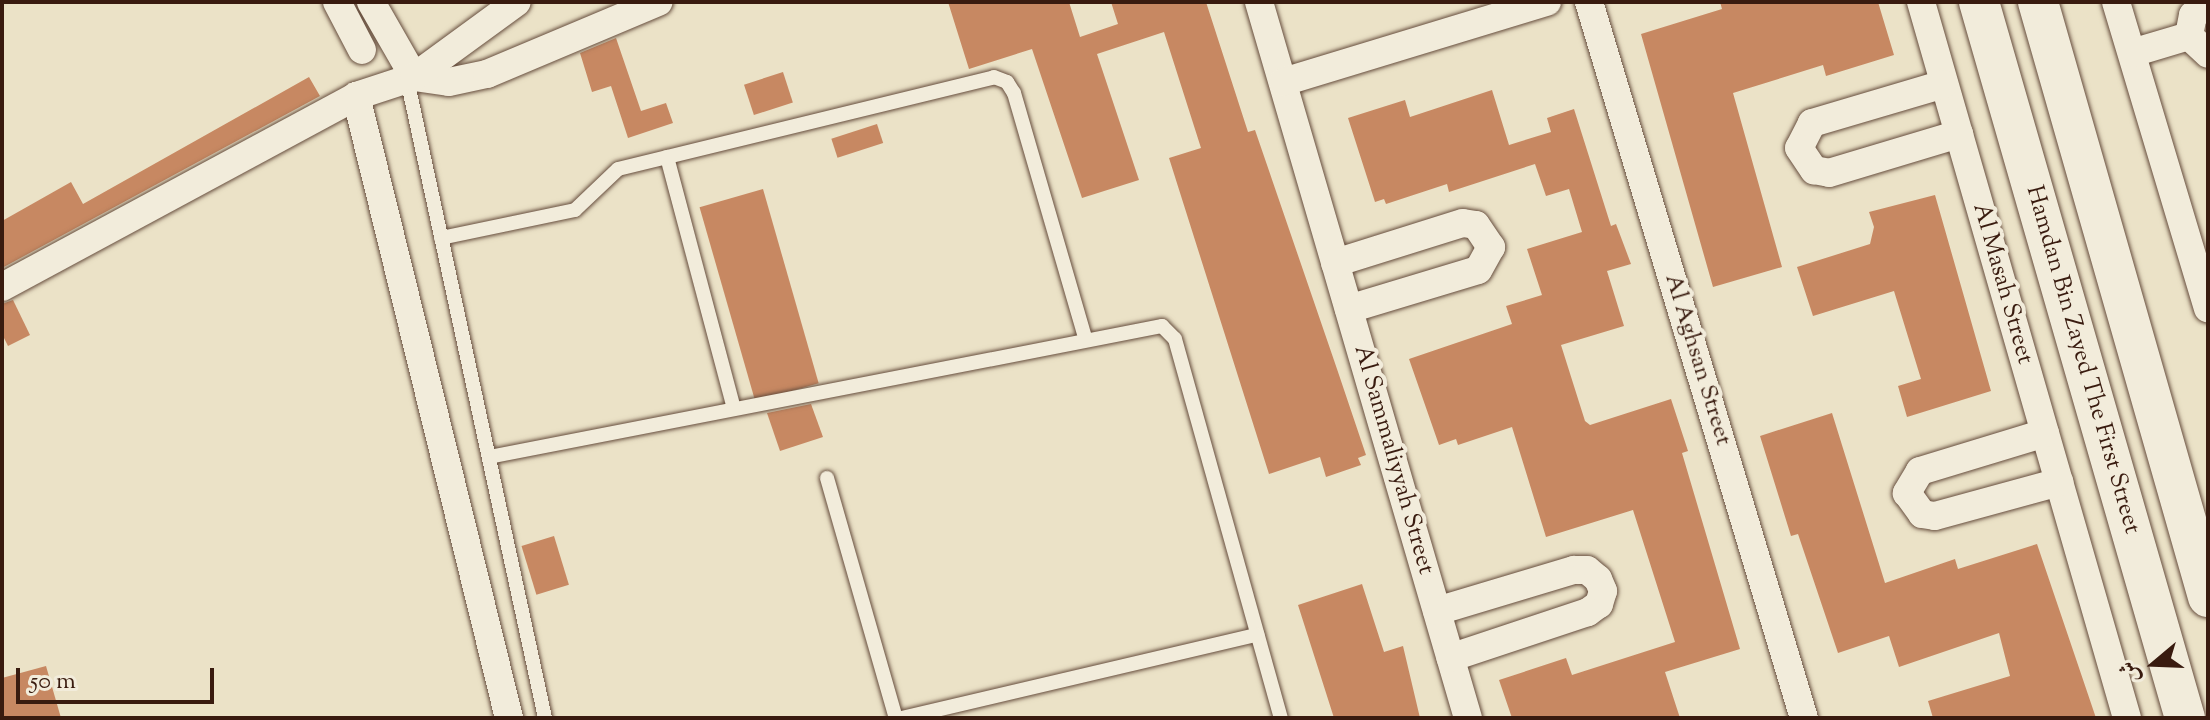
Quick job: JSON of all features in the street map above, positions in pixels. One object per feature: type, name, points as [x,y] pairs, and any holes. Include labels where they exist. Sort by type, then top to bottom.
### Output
[{"type":"main road","name":"Hamdan Bin Zayed The First Street","points":[[1979,2],[2185,718]]},
{"type":"main road","points":[[2038,2],[2208,597]]},
{"type":"street","points":[[337,2],[362,50]]},
{"type":"street","points":[[371,2],[410,78]]},
{"type":"street","points":[[2,287],[356,96],[410,78],[517,2]]},
{"type":"street","points":[[410,78],[460,82],[487,74],[658,2]]},
{"type":"street","name":"Al Sammaliyyah Street","points":[[1259,2],[1468,718]]},
{"type":"street","points":[[1283,82],[1547,2]]},
{"type":"street","name":"Al Aghsan Street","points":[[1589,2],[1804,718]]},
{"type":"street","name":"Al Masah Street","points":[[1921,2],[2127,718]]},
{"type":"street","points":[[2116,2],[2208,309]]},
{"type":"street","points":[[2132,53],[2198,45],[2193,15],[2208,5]]},
{"type":"street","points":[[1944,84],[1812,123],[1799,148],[1814,170],[1829,173],[1959,134]]},
{"type":"street","points":[[356,96],[509,718]]},
{"type":"street","points":[[1335,263],[1463,223],[1476,225],[1491,247],[1478,270],[1349,309]]},
{"type":"street","points":[[2045,433],[1920,471],[1907,493],[1922,514],[1935,516],[2059,482]]},
{"type":"street","points":[[1437,611],[1574,570],[1587,570],[1598,579],[1603,591],[1599,604],[1588,612],[1450,658]]},
{"type":"lane","points":[[410,78],[441,238],[545,718]]},
{"type":"lane","points":[[441,238],[575,210],[618,169],[987,78],[1001,79],[1014,93],[1085,338]]},
{"type":"lane","points":[[667,157],[734,408]]},
{"type":"lane","points":[[489,457],[1155,324],[1172,334],[1281,718]]},
{"type":"lane","points":[[827,478],[896,718]]},
{"type":"lane","points":[[902,718],[1257,635]]},
{"type":"building","points":[[948,2],[1069,2],[1080,37],[1118,24],[1111,2],[1206,2],[1248,132],[1255,130],[1366,455],[1358,458],[1361,465],[1326,477],[1320,457],[1269,474],[1169,158],[1201,148],[1164,32],[1097,54],[1139,180],[1082,198],[1032,49],[969,69]]},
{"type":"building","points":[[1720,2],[1878,2],[1894,55],[1826,76],[1823,65],[1733,93],[1782,267],[1713,287],[1641,34],[1722,9]]},
{"type":"building","points":[[616,38],[641,111],[666,103],[673,123],[628,138],[611,86],[592,92],[580,53]]},
{"type":"building","points":[[783,72],[793,102],[754,115],[744,85]]},
{"type":"building","points":[[309,77],[320,96],[2,268],[2,221],[71,182],[83,204]]},
{"type":"building","points":[[1492,90],[1509,145],[1551,132],[1547,118],[1574,109],[1611,226],[1616,224],[1631,264],[1607,271],[1624,326],[1561,345],[1585,421],[1590,425],[1671,399],[1688,451],[1682,453],[1740,649],[1665,672],[1680,718],[1512,718],[1499,680],[1566,658],[1572,675],[1675,642],[1633,510],[1546,537],[1512,427],[1458,445],[1456,439],[1439,445],[1409,359],[1512,324],[1506,306],[1542,295],[1527,249],[1582,232],[1569,189],[1546,196],[1535,164],[1449,192],[1447,184],[1386,204],[1384,199],[1375,202],[1348,118],[1405,100],[1410,117]]},
{"type":"building","points":[[877,124],[883,143],[838,158],[831,139]]},
{"type":"building","points":[[763,189],[819,383],[755,401],[700,207]]},
{"type":"building","points":[[1935,195],[1991,391],[1907,417],[1898,386],[1921,379],[1894,291],[1813,316],[1797,267],[1870,244],[1874,227],[1869,212]]},
{"type":"building","points":[[13,300],[30,335],[8,346],[2,334],[2,304]]},
{"type":"building","points":[[811,404],[823,437],[780,451],[767,413]]},
{"type":"building","points":[[1832,413],[1885,583],[1955,559],[1958,569],[2037,544],[2096,718],[1933,718],[1928,701],[2010,676],[1999,633],[1899,667],[1889,636],[1838,653],[1798,534],[1791,536],[1760,436]]},
{"type":"building","points":[[554,536],[569,585],[536,595],[521,546]]},
{"type":"building","points":[[1362,584],[1384,652],[1403,646],[1420,718],[1334,718],[1298,605]]},
{"type":"building","points":[[46,666],[61,718],[2,718],[2,678]]}]
